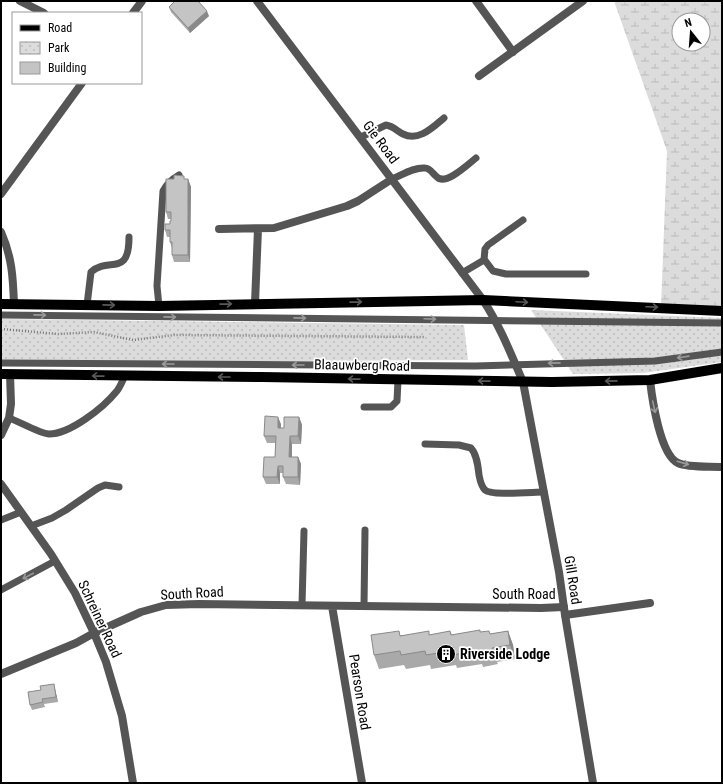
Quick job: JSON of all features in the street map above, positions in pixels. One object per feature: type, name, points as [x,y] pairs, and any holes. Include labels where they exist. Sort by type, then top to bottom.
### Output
[{"type":"main road","points":[[1,304],[159,306],[256,303],[483,300],[722,311]]},
{"type":"main road","name":"Blaauwberg Road","points":[[5,374],[523,382],[650,380],[722,368]]},
{"type":"street","points":[[20,1],[42,12]]},
{"type":"street","points":[[134,12],[142,1]]},
{"type":"street","name":"Gie Road","points":[[257,1],[483,300],[497,322]]},
{"type":"street","points":[[476,1],[513,52]]},
{"type":"street","points":[[480,76],[583,1]]},
{"type":"street","points":[[1,194],[81,84]]},
{"type":"street","points":[[219,229],[274,228],[347,206],[373,192],[392,179]]},
{"type":"street","points":[[256,303],[258,229]]},
{"type":"street","points":[[1,232],[6,243],[12,266],[14,304]]},
{"type":"street","name":"Gill Road","points":[[497,322],[523,382],[559,572],[593,783]]},
{"type":"street","points":[[1,435],[9,418],[11,404],[5,374]]},
{"type":"street","points":[[650,380],[652,399],[663,443],[672,457],[678,463],[687,465],[722,467]]},
{"type":"street","name":"Schreiner Road","points":[[1,484],[32,526],[75,593],[94,633],[106,662],[122,716],[134,783]]},
{"type":"street","points":[[565,615],[650,603]]},
{"type":"street","name":"South Road","points":[[1,674],[76,643],[94,633],[142,612],[166,605],[564,607]]},
{"type":"street","name":"Pearson Road","points":[[332,606],[362,783]]},
{"type":"lane","points":[[361,137],[386,125],[409,136],[420,135],[425,133],[444,118]]},
{"type":"lane","points":[[392,179],[424,168],[427,168],[438,179],[452,177],[476,158]]},
{"type":"lane","points":[[159,306],[157,286],[163,191],[169,181],[179,175]]},
{"type":"lane","points":[[523,220],[488,245],[485,249],[484,259],[495,273],[586,274]]},
{"type":"lane","points":[[88,305],[91,272],[95,269],[112,265],[124,260],[127,256],[129,247],[129,237]]},
{"type":"lane","points":[[462,273],[484,259]]},
{"type":"lane","points":[[1,315],[425,319],[497,322],[722,323]]},
{"type":"lane","points":[[1,363],[474,366],[655,361],[722,352]]},
{"type":"lane","points":[[9,418],[47,434],[66,430],[88,418],[116,392],[125,376]]},
{"type":"lane","points":[[364,407],[391,407],[396,401],[398,380]]},
{"type":"lane","points":[[425,444],[459,445],[471,448],[475,454],[481,483],[485,490],[489,492],[544,492]]},
{"type":"lane","points":[[32,526],[60,514],[98,488],[109,485],[119,487]]},
{"type":"lane","points":[[1,520],[21,512]]},
{"type":"lane","points":[[364,530],[364,606]]},
{"type":"lane","points":[[302,605],[304,531]]},
{"type":"lane","points":[[1,590],[55,561]]},
{"type":"path","points":[[1,329],[58,334],[94,332],[133,340],[174,335],[424,337]]},
{"type":"green space","points":[[614,1],[722,1],[722,311],[661,307],[667,151]]},
{"type":"green space","points":[[531,310],[722,318],[722,362],[643,373],[573,374]]},
{"type":"green space","points":[[1,319],[464,325],[468,360],[1,363]]},
{"type":"building","points":[[175,1],[198,1],[207,11],[188,28],[169,7]]},
{"type":"building","points":[[174,175],[184,176],[184,179],[188,179],[188,255],[172,255],[170,230],[165,230],[165,224],[170,224],[171,221],[171,212],[166,212],[166,179],[174,179]]},
{"type":"building","points":[[265,416],[278,417],[278,428],[284,428],[284,417],[299,417],[298,436],[290,436],[289,457],[298,457],[298,477],[283,477],[283,466],[278,466],[277,477],[263,477],[264,457],[275,457],[276,436],[264,436]]},
{"type":"building","points":[[480,630],[480,632],[489,631],[490,634],[508,631],[510,645],[492,648],[493,651],[478,653],[477,651],[452,655],[451,651],[426,655],[425,651],[401,655],[400,651],[374,655],[371,635],[399,631],[400,636],[429,631],[429,635],[450,631],[451,635]]},
{"type":"building","points":[[54,684],[56,697],[42,699],[43,702],[30,705],[28,692],[41,690],[40,686]]},
{"type":"place","name":"Riverside Lodge","points":[[446,654]]}]
